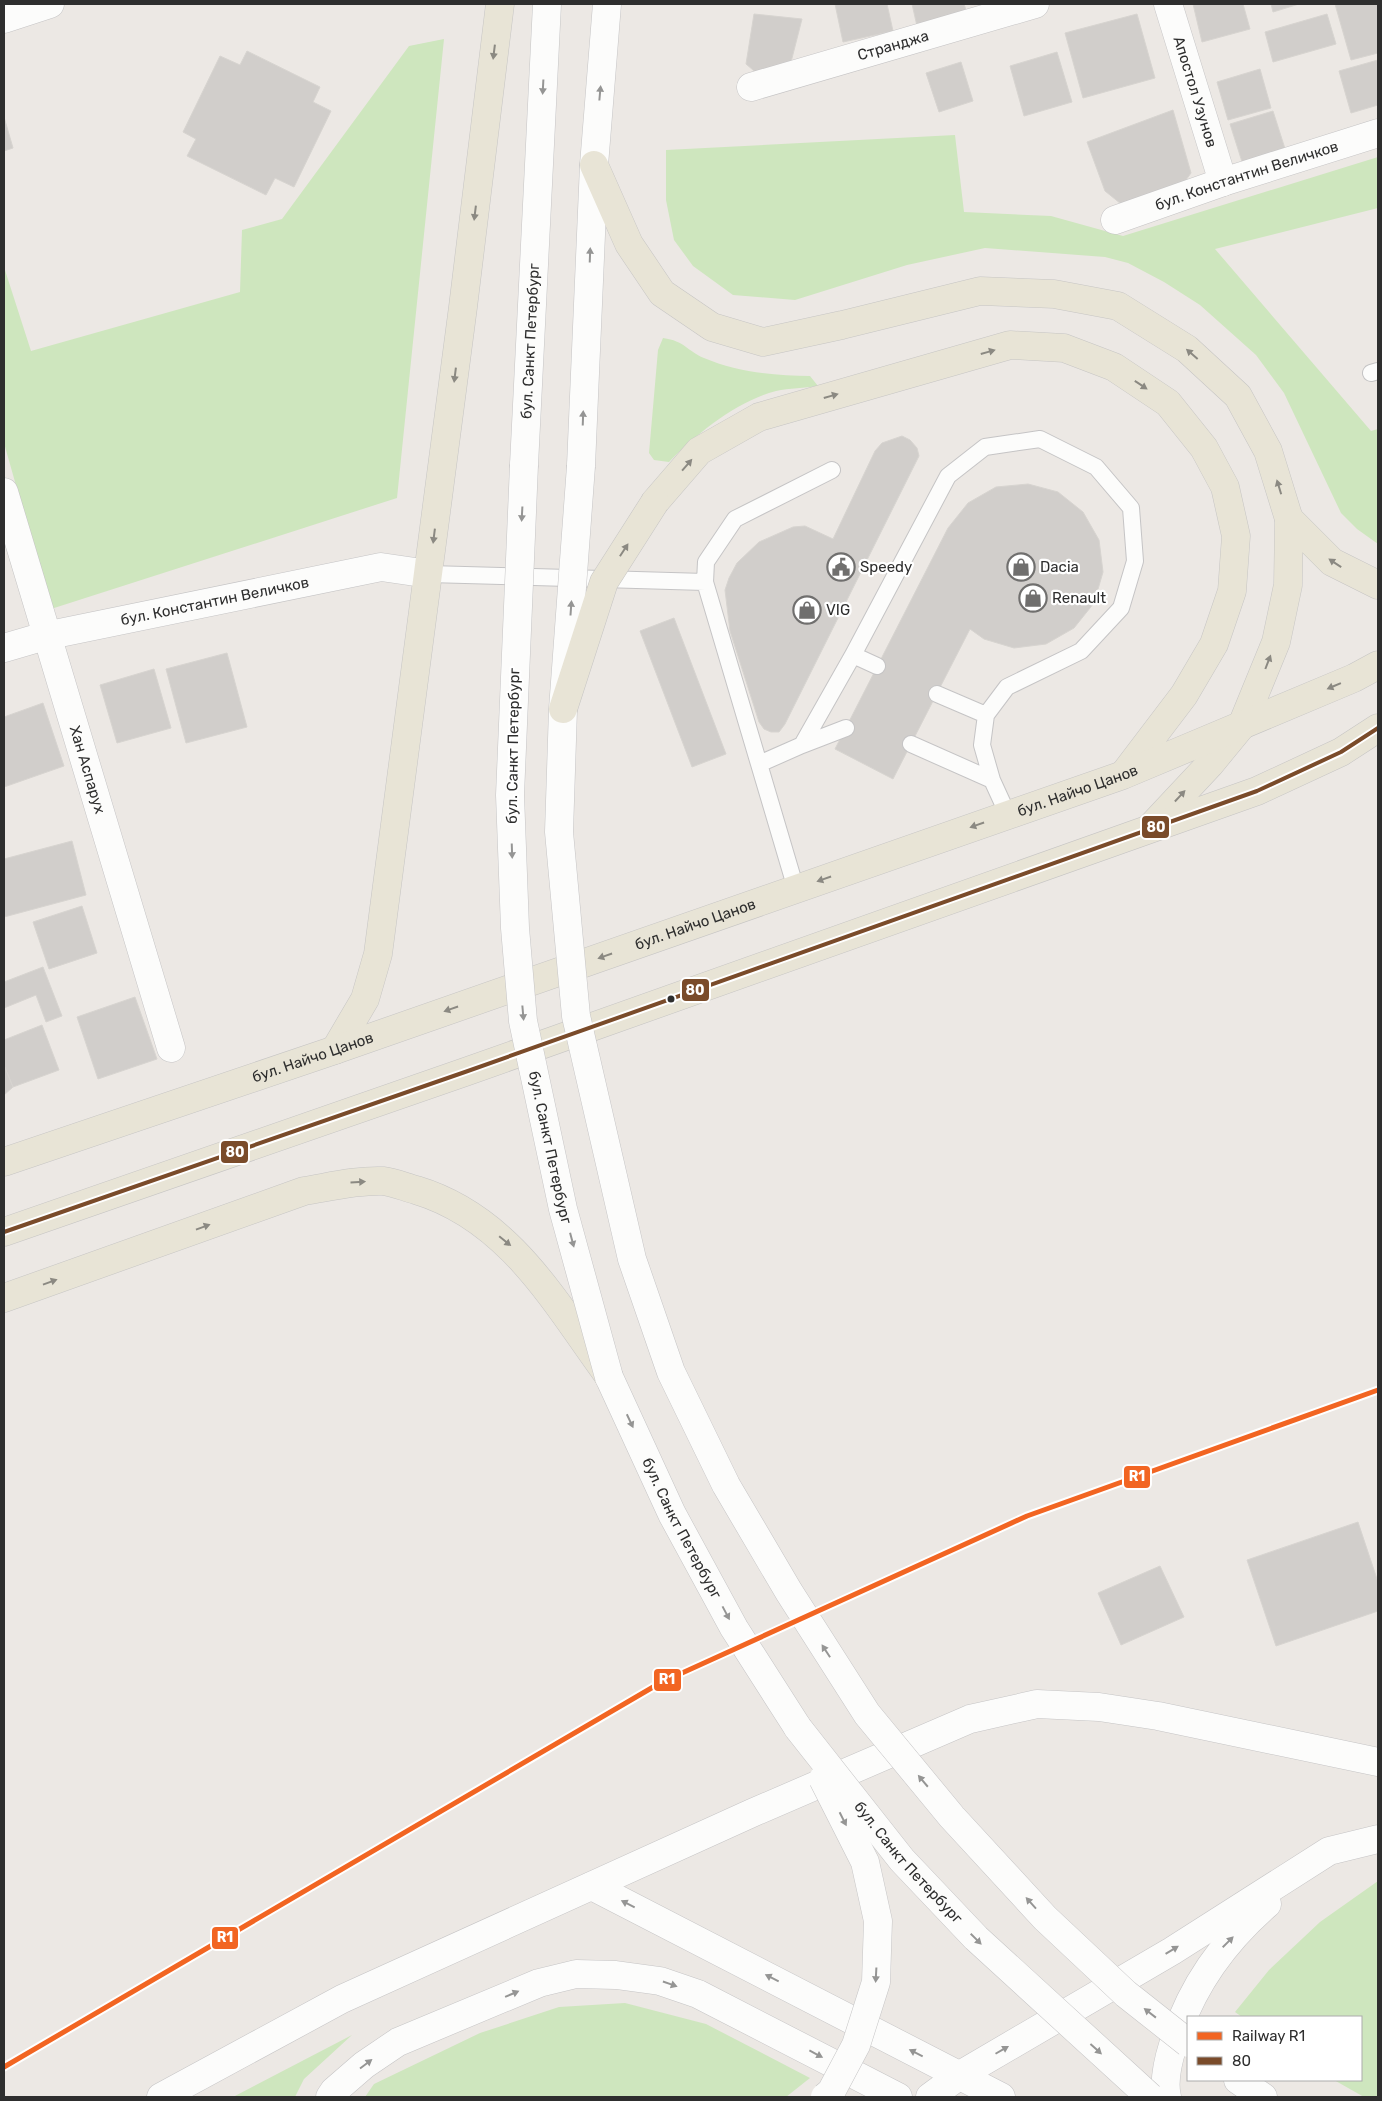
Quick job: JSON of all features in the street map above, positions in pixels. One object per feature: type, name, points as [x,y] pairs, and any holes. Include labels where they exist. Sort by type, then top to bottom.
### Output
[{"type":"main road","points":[[4,19],[50,4]]},
{"type":"main road","points":[[335,1050],[365,999],[378,954],[429,574],[500,4]]},
{"type":"main road","name":"бул. Санкт Петербург","points":[[547,4],[510,795],[515,928],[522,1012],[563,1208],[609,1377],[672,1514],[734,1628],[798,1728],[902,1860],[976,1938],[1150,2097]]},
{"type":"main road","points":[[607,4],[594,164],[581,466],[563,709],[559,832],[576,1016],[632,1259],[671,1372],[726,1485],[789,1592],[867,1714],[952,1817],[1045,1918],[1126,1994],[1187,2042]]},
{"type":"main road","name":"Странджа","points":[[751,87],[1035,4]]},
{"type":"main road","name":"Апостол Узунов","points":[[1168,4],[1223,182]]},
{"type":"main road","name":"бул. Константин Величков","points":[[1115,220],[1223,182],[1378,133]]},
{"type":"main road","points":[[594,164],[629,244],[662,293],[712,327],[763,342],[842,326],[980,291],[1054,294],[1118,306],[1187,349],[1238,396],[1268,451],[1289,519],[1288,585],[1276,642],[1242,725],[1210,764],[1146,832]]},
{"type":"main road","points":[[563,709],[604,582],[655,502],[699,451],[759,417],[1010,345],[1064,348],[1114,367],[1168,403],[1204,448],[1225,487],[1236,536],[1232,591],[1214,644],[1184,695],[1123,775]]},
{"type":"main road","name":"Хан Аспарух","points":[[4,492],[45,636],[171,1048]]},
{"type":"main road","points":[[1289,519],[1332,562],[1378,585]]},
{"type":"main road","name":"бул. Константин Величков","points":[[4,648],[45,636],[381,567],[429,574]]},
{"type":"main road","name":"бул. Найчо Цанов","points":[[4,1162],[335,1050],[1123,775],[1354,678],[1378,665]]},
{"type":"main road","points":[[4,1232],[1146,832],[1257,791],[1341,752],[1378,728]]},
{"type":"main road","points":[[4,1298],[304,1192],[349,1183],[384,1181],[435,1196],[476,1218],[512,1247],[544,1287],[609,1377]]},
{"type":"main road","points":[[161,2097],[342,1999],[752,1813],[970,1719],[1037,1704],[1100,1707],[1158,1716],[1378,1762]]},
{"type":"main road","points":[[798,1728],[865,1862],[878,1921],[876,1982],[856,2045],[831,2092],[826,2097]]},
{"type":"main road","points":[[930,2097],[960,2075],[1172,1951],[1329,1851],[1378,1839]]},
{"type":"main road","points":[[1167,2097],[1165,2091],[1168,2060],[1180,2022],[1194,1989],[1222,1948],[1259,1911],[1329,1851]]},
{"type":"main road","points":[[592,1886],[1001,2097]]},
{"type":"main road","points":[[330,2097],[334,2091],[364,2064],[398,2042],[539,1983],[576,1974],[616,1975],[660,1981],[698,1994],[898,2097]]},
{"type":"main road","points":[[1239,2081],[1263,2097]]},
{"type":"lane","points":[[802,745],[853,655],[948,476],[984,447],[1040,439],[1096,467],[1131,508],[1135,561],[1121,608],[1081,651],[1007,687],[986,716],[982,745],[992,780],[1008,815]]},
{"type":"lane","points":[[796,888],[705,582],[706,562],[735,519],[832,470]]},
{"type":"lane","points":[[429,574],[705,582]]},
{"type":"lane","points":[[853,655],[877,666]]},
{"type":"lane","points":[[937,694],[986,716]]},
{"type":"lane","points":[[758,764],[846,728]]},
{"type":"lane","points":[[911,744],[992,780]]},
{"type":"green space","points":[[444,39],[397,498],[51,609],[4,443],[4,267],[31,351],[240,292],[242,230],[282,219],[409,46]]},
{"type":"green space","points":[[955,135],[964,212],[1051,216],[1123,236],[1378,157],[1378,208],[1215,249],[1371,431],[1378,429],[1378,544],[1357,529],[1341,513],[1284,393],[1256,355],[1200,305],[1164,282],[1128,263],[1105,257],[985,248],[907,265],[795,300],[733,295],[693,266],[674,240],[666,200],[666,150]]},
{"type":"green space","points":[[663,338],[676,341],[698,355],[717,363],[756,372],[810,376],[818,386],[786,389],[761,396],[718,420],[692,440],[669,462],[654,460],[649,453],[658,350]]},
{"type":"green space","points":[[1378,1881],[1378,2097],[1364,2097],[1336,2081],[1362,2081],[1362,2016],[1241,2016],[1235,2012],[1269,1970],[1320,1922]]},
{"type":"green space","points":[[625,2003],[706,2024],[810,2078],[786,2097],[365,2097],[374,2084],[480,2033],[559,2007]]},
{"type":"green space","points":[[352,2035],[304,2079],[295,2097],[233,2097]]},
{"type":"building","points":[[835,4],[887,4],[893,31],[843,42]]},
{"type":"building","points":[[912,4],[964,4],[967,13],[917,26]]},
{"type":"building","points":[[1193,4],[1243,4],[1250,29],[1202,42]]},
{"type":"building","points":[[1271,4],[1299,4],[1273,12]]},
{"type":"building","points":[[1335,4],[1378,4],[1378,53],[1351,60]]},
{"type":"building","points":[[754,14],[802,19],[790,66],[760,76],[746,64]]},
{"type":"building","points":[[1137,14],[1155,78],[1083,98],[1065,33]]},
{"type":"building","points":[[1327,14],[1336,44],[1273,62],[1265,32]]},
{"type":"building","points":[[247,51],[320,87],[313,102],[331,111],[294,187],[275,178],[266,195],[187,156],[196,139],[183,132],[220,56],[240,65]]},
{"type":"building","points":[[1057,52],[1072,102],[1024,116],[1010,66]]},
{"type":"building","points":[[1378,60],[1378,105],[1351,113],[1339,71]]},
{"type":"building","points":[[961,62],[973,101],[939,112],[926,73]]},
{"type":"building","points":[[1260,69],[1271,108],[1228,120],[1217,82]]},
{"type":"building","points":[[1173,110],[1191,173],[1178,191],[1126,208],[1105,191],[1087,142]]},
{"type":"building","points":[[1273,111],[1287,155],[1244,168],[1230,124]]},
{"type":"building","points":[[4,117],[13,148],[4,151]]},
{"type":"building","points":[[902,436],[910,440],[917,448],[919,456],[785,724],[779,732],[771,732],[764,729],[759,722],[730,631],[725,590],[729,578],[737,563],[759,542],[793,527],[805,526],[833,539],[875,451],[882,443]]},
{"type":"building","points":[[1028,484],[1058,492],[1083,512],[1099,540],[1103,572],[1094,603],[1074,628],[1046,644],[1014,648],[984,639],[970,629],[893,779],[835,749],[948,528],[968,503],[996,487]]},
{"type":"building","points":[[674,618],[726,754],[692,767],[640,631]]},
{"type":"building","points":[[227,653],[247,727],[186,743],[166,669]]},
{"type":"building","points":[[154,669],[171,728],[117,743],[100,685]]},
{"type":"building","points":[[43,703],[64,766],[4,787],[4,717]]},
{"type":"building","points":[[72,841],[86,895],[4,917],[4,859]]},
{"type":"building","points":[[82,906],[97,953],[49,969],[33,922]]},
{"type":"building","points":[[43,967],[62,1016],[46,1022],[36,995],[4,1008],[4,982]]},
{"type":"building","points":[[135,997],[157,1059],[98,1079],[77,1017]]},
{"type":"building","points":[[42,1025],[59,1070],[13,1087],[4,1065],[4,1040]]},
{"type":"building","points":[[4,1065],[13,1087],[4,1095]]},
{"type":"building","points":[[1358,1522],[1378,1582],[1378,1611],[1276,1646],[1247,1560]]},
{"type":"building","points":[[1160,1566],[1184,1617],[1121,1645],[1098,1593]]},
{"type":"rail line","name":"R1","points":[[4,2067],[660,1683],[1027,1516],[1378,1390]]},
{"type":"transit line","name":"80","points":[[4,1232],[465,1072],[1257,791],[1341,752],[1378,728]]},
{"type":"place","name":"Speedy","points":[[841,567]]},
{"type":"place","name":"Dacia","points":[[1021,567]]},
{"type":"place","name":"Renault","points":[[1033,598]]},
{"type":"place","name":"VIG","points":[[807,610]]}]
